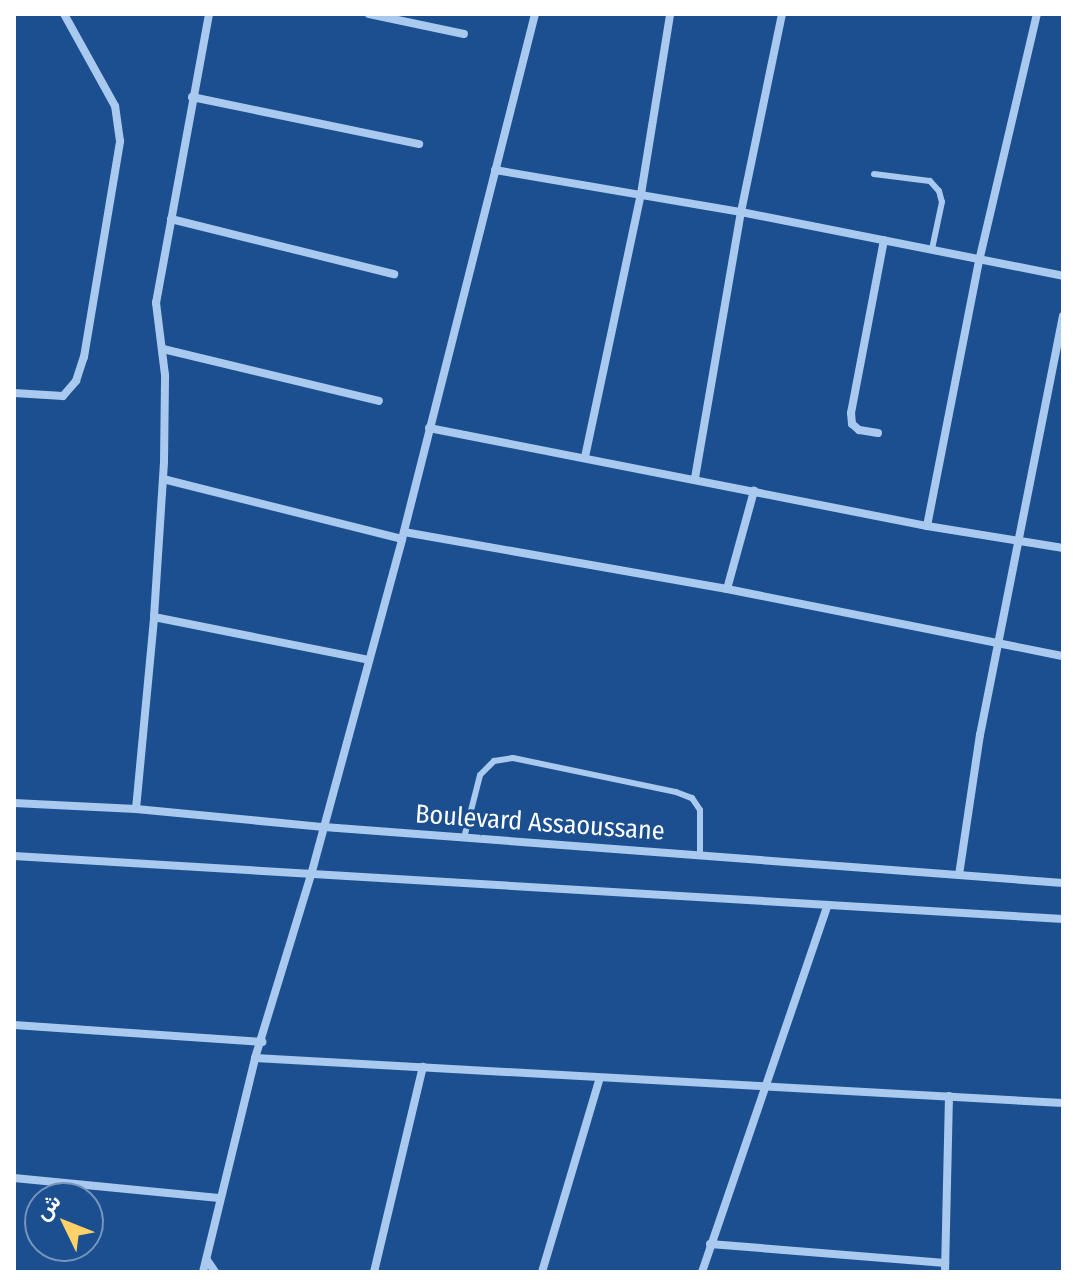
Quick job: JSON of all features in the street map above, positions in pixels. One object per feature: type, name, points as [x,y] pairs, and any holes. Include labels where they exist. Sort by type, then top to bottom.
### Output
[{"type":"street","points":[[14,393],[63,396],[76,381],[84,357],[120,141],[115,106],[64,14]]},
{"type":"street","points":[[136,809],[163,479],[163,349],[156,303],[209,14]]},
{"type":"street","points":[[369,14],[464,34]]},
{"type":"street","points":[[203,1272],[255,1058],[311,875],[403,536],[535,14]]},
{"type":"street","points":[[585,457],[641,194],[670,14]]},
{"type":"street","points":[[695,478],[741,212],[782,14]]},
{"type":"street","points":[[927,526],[979,261],[1037,14]]},
{"type":"street","points":[[192,97],[419,144]]},
{"type":"street","points":[[495,170],[741,212],[1063,276]]},
{"type":"street","points":[[171,219],[394,274]]},
{"type":"street","points":[[878,433],[859,430],[852,424],[851,413],[884,240]]},
{"type":"street","points":[[959,875],[998,644],[1063,316]]},
{"type":"street","points":[[163,349],[379,401]]},
{"type":"street","points":[[429,428],[927,526],[1063,548]]},
{"type":"street","points":[[163,479],[403,536],[727,589],[1063,656]]},
{"type":"street","points":[[727,589],[754,491]]},
{"type":"street","points":[[154,617],[369,660]]},
{"type":"street","name":"Boulevard Assaoussane","points":[[14,803],[136,809],[324,827],[1063,883]]},
{"type":"street","points":[[14,856],[1063,919]]},
{"type":"street","points":[[702,1272],[827,906]]},
{"type":"street","points":[[14,1025],[262,1042]]},
{"type":"street","points":[[255,1058],[1063,1103]]},
{"type":"street","points":[[374,1272],[423,1067]]},
{"type":"street","points":[[542,1272],[600,1078]]},
{"type":"street","points":[[710,1244],[945,1268],[949,1096]]},
{"type":"street","points":[[14,1178],[219,1198]]},
{"type":"street","points":[[207,1260],[215,1272]]},
{"type":"lane","points":[[874,174],[930,181],[939,191],[942,202],[932,249]]},
{"type":"lane","points":[[464,838],[480,775],[494,761],[513,758],[692,798],[700,810],[700,855]]}]
